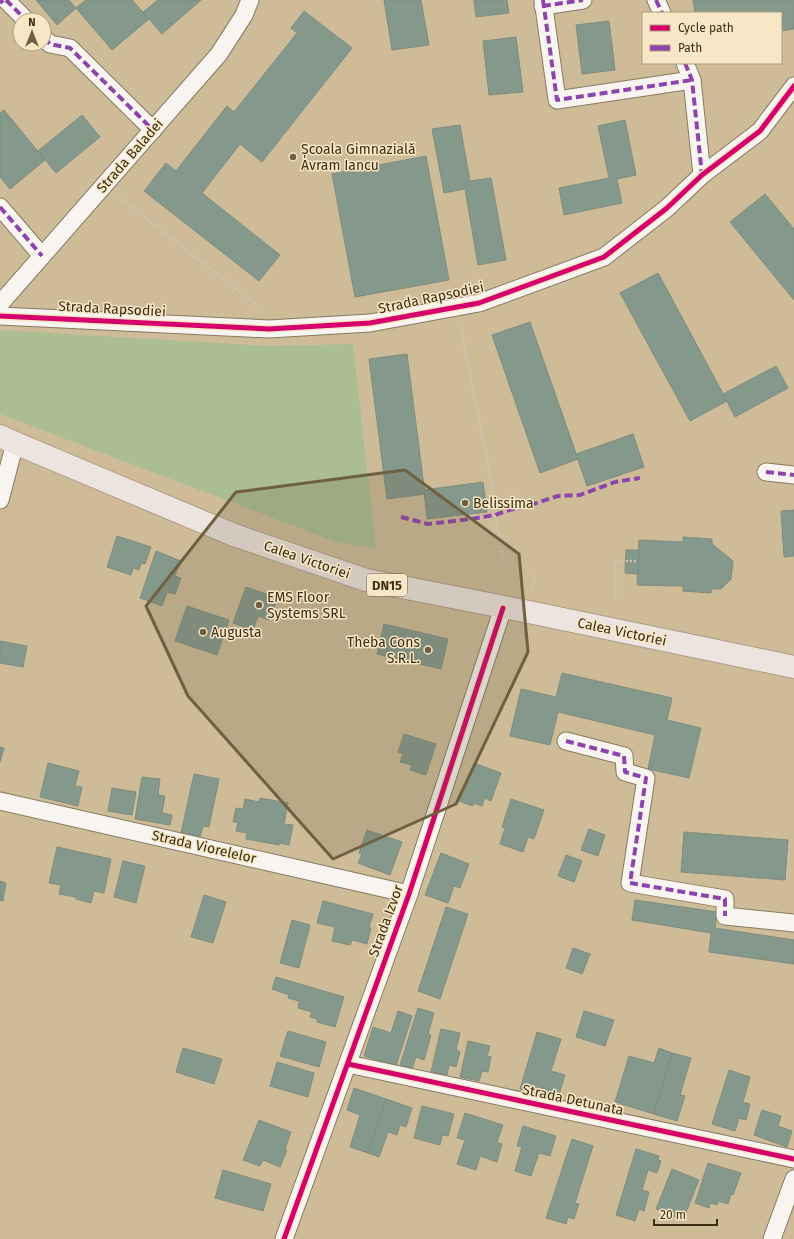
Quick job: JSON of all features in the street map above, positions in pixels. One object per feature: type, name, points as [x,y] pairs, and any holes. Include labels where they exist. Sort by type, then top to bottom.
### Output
[{"type":"main road","name":"Calea Victoriei","points":[[8,440],[234,535],[366,580],[794,667]]},
{"type":"street","points":[[0,3],[3,0]]},
{"type":"street","points":[[6,0],[18,12]]},
{"type":"street","name":"Strada Baladei","points":[[0,304],[219,54],[244,15],[250,0]]},
{"type":"street","points":[[583,0],[543,3],[557,100],[692,80]]},
{"type":"street","points":[[656,0],[662,12]]},
{"type":"street","points":[[52,44],[70,48],[153,130]]},
{"type":"street","points":[[684,64],[692,80],[702,175]]},
{"type":"street","name":"Strada Rapsodiei","points":[[0,316],[269,329],[370,323],[478,303],[604,257],[668,208],[702,175],[760,131],[794,86]]},
{"type":"street","points":[[0,207],[42,256]]},
{"type":"street","points":[[0,500],[8,440]]},
{"type":"street","points":[[766,472],[794,475]]},
{"type":"street","name":"Strada Izvor","points":[[284,1239],[409,894],[503,608]]},
{"type":"street","points":[[566,741],[624,756],[625,772],[646,778],[630,883],[725,899],[725,916],[794,923]]},
{"type":"street","name":"Strada Viorelelor","points":[[0,801],[409,894]]},
{"type":"street","name":"Strada Detunata","points":[[348,1064],[794,1159]]},
{"type":"street","points":[[772,1239],[794,1178]]},
{"type":"path","points":[[104,186],[271,316],[269,329]]},
{"type":"path","points":[[457,308],[488,463],[503,566]]},
{"type":"path","points":[[454,522],[455,516]]},
{"type":"path","points":[[615,598],[616,561],[638,561]]},
{"type":"highlighted area","points":[[405,470],[519,554],[528,652],[456,804],[333,859],[188,696],[146,606],[236,492]]},
{"type":"green space","points":[[0,330],[269,346],[353,344],[376,548],[336,542],[0,414]]},
{"type":"building","points":[[36,0],[69,0],[76,8],[57,25],[52,19],[52,12],[46,12]]},
{"type":"building","points":[[86,0],[132,0],[149,19],[112,50],[76,8]]},
{"type":"building","points":[[158,0],[201,0],[162,34],[143,12]]},
{"type":"building","points":[[384,0],[421,0],[429,45],[392,50]]},
{"type":"building","points":[[474,0],[507,0],[509,13],[476,17]]},
{"type":"building","points":[[693,0],[794,0],[794,29],[782,31],[782,12],[695,12]]},
{"type":"building","points":[[304,11],[352,48],[262,162],[240,144],[202,193],[280,255],[259,281],[144,191],[166,163],[176,171],[227,106],[234,112],[297,33],[291,28]]},
{"type":"building","points":[[609,21],[615,70],[582,74],[576,25]]},
{"type":"building","points":[[516,37],[523,92],[489,95],[483,41]]},
{"type":"building","points":[[4,110],[45,160],[10,189],[0,177],[0,113]]},
{"type":"building","points":[[82,115],[100,137],[56,173],[38,151]]},
{"type":"building","points":[[625,120],[636,175],[617,179],[622,203],[564,215],[559,188],[609,178],[598,126]]},
{"type":"building","points":[[460,125],[470,181],[491,178],[506,260],[478,265],[465,189],[444,193],[432,129]]},
{"type":"building","points":[[426,156],[449,280],[355,297],[332,174]]},
{"type":"building","points":[[765,194],[794,229],[794,300],[730,222]]},
{"type":"building","points":[[658,273],[727,401],[690,421],[620,293]]},
{"type":"building","points":[[530,322],[578,459],[540,473],[492,335]]},
{"type":"building","points":[[407,354],[425,494],[387,499],[369,359]]},
{"type":"building","points":[[776,366],[788,388],[735,417],[723,394]]},
{"type":"building","points":[[633,434],[644,467],[587,486],[576,454]]},
{"type":"building","points":[[483,482],[487,512],[427,519],[424,490]]},
{"type":"building","points":[[794,510],[794,556],[784,557],[781,511]]},
{"type":"building","points":[[117,536],[151,547],[145,564],[141,563],[139,570],[133,568],[131,575],[107,567]]},
{"type":"building","points":[[683,537],[712,539],[712,544],[733,561],[731,579],[721,589],[711,589],[711,593],[683,591],[683,586],[637,585],[639,540],[683,542]]},
{"type":"building","points":[[626,550],[639,550],[638,574],[625,573]]},
{"type":"building","points":[[156,551],[181,561],[175,576],[181,578],[175,594],[167,592],[162,606],[140,598]]},
{"type":"building","points":[[246,587],[278,598],[269,620],[258,616],[253,630],[233,623]]},
{"type":"building","points":[[187,606],[229,620],[217,655],[175,641]]},
{"type":"building","points":[[384,624],[448,639],[441,669],[377,654]]},
{"type":"building","points":[[0,641],[27,646],[23,667],[0,663]]},
{"type":"building","points":[[562,673],[672,698],[667,720],[701,728],[689,778],[648,769],[655,735],[558,712],[550,745],[510,736],[521,689],[556,697]]},
{"type":"building","points":[[404,734],[436,744],[426,775],[410,770],[412,765],[400,762],[403,754],[398,752]]},
{"type":"building","points":[[0,747],[4,748],[0,762]]},
{"type":"building","points":[[48,763],[79,771],[75,786],[82,787],[78,806],[40,797]]},
{"type":"building","points":[[474,763],[501,773],[491,801],[485,798],[482,806],[474,803],[473,806],[459,801]]},
{"type":"building","points":[[194,774],[219,779],[209,827],[203,826],[200,837],[181,833]]},
{"type":"building","points":[[142,777],[160,779],[158,795],[165,796],[162,813],[172,815],[170,825],[135,819]]},
{"type":"building","points":[[112,788],[136,792],[132,815],[108,811]]},
{"type":"building","points":[[260,798],[288,803],[284,824],[293,825],[289,845],[279,843],[279,845],[246,839],[247,833],[236,831],[238,822],[233,822],[236,808],[243,809],[245,799],[259,802]]},
{"type":"building","points":[[511,799],[544,810],[534,839],[528,837],[523,852],[500,844],[505,828],[502,827]]},
{"type":"building","points":[[589,829],[605,835],[598,856],[581,850]]},
{"type":"building","points":[[367,830],[402,842],[390,875],[358,863],[362,854],[359,853]]},
{"type":"building","points":[[684,832],[788,840],[785,880],[681,872]]},
{"type":"building","points":[[57,847],[111,859],[104,893],[94,891],[91,903],[76,899],[76,897],[59,894],[61,885],[49,883]]},
{"type":"building","points":[[441,853],[469,864],[460,888],[454,886],[448,903],[425,895]]},
{"type":"building","points":[[566,855],[582,861],[574,882],[558,876]]},
{"type":"building","points":[[123,861],[145,866],[136,903],[114,897]]},
{"type":"building","points":[[0,881],[6,883],[3,901],[0,900]]},
{"type":"building","points":[[204,895],[226,902],[213,943],[191,937]]},
{"type":"building","points":[[635,900],[717,912],[715,928],[794,940],[794,964],[709,952],[711,933],[632,920]]},
{"type":"building","points":[[323,901],[373,914],[369,927],[371,928],[367,944],[352,940],[350,945],[332,941],[335,927],[317,923]]},
{"type":"building","points":[[446,907],[468,914],[440,999],[418,991]]},
{"type":"building","points":[[292,920],[310,925],[299,968],[280,963]]},
{"type":"building","points":[[573,948],[590,954],[582,974],[566,968]]},
{"type":"building","points":[[276,977],[344,997],[335,1027],[317,1022],[317,1019],[310,1017],[312,1012],[298,1008],[299,1001],[288,998],[289,995],[272,989]]},
{"type":"building","points":[[418,1008],[434,1013],[428,1034],[431,1035],[424,1060],[416,1057],[412,1069],[400,1065]]},
{"type":"building","points":[[398,1011],[412,1016],[396,1066],[364,1056],[373,1027],[391,1033]]},
{"type":"building","points":[[584,1011],[614,1020],[605,1046],[576,1037]]},
{"type":"building","points":[[441,1029],[460,1033],[456,1050],[460,1052],[456,1067],[449,1065],[447,1075],[431,1072]]},
{"type":"building","points":[[288,1031],[326,1042],[319,1067],[280,1056]]},
{"type":"building","points":[[537,1032],[561,1039],[551,1071],[565,1075],[557,1101],[520,1089]]},
{"type":"building","points":[[468,1041],[490,1046],[487,1056],[491,1057],[488,1072],[482,1071],[479,1081],[460,1077]]},
{"type":"building","points":[[183,1048],[222,1059],[214,1084],[176,1072]]},
{"type":"building","points":[[659,1048],[672,1053],[654,1114],[615,1102],[629,1056],[654,1063]]},
{"type":"building","points":[[672,1053],[691,1058],[680,1095],[685,1096],[677,1121],[654,1114]]},
{"type":"building","points":[[277,1062],[314,1073],[308,1097],[270,1086]]},
{"type":"building","points":[[729,1070],[750,1077],[743,1102],[750,1104],[746,1120],[739,1118],[735,1131],[712,1124]]},
{"type":"building","points":[[354,1088],[386,1099],[368,1153],[350,1147],[360,1115],[347,1110]]},
{"type":"building","points":[[386,1099],[412,1108],[406,1127],[400,1125],[397,1135],[388,1132],[379,1157],[368,1153]]},
{"type":"building","points":[[422,1106],[454,1114],[448,1136],[442,1135],[440,1145],[414,1138]]},
{"type":"building","points":[[762,1110],[781,1116],[778,1126],[792,1131],[787,1147],[754,1135]]},
{"type":"building","points":[[465,1113],[503,1125],[497,1142],[502,1144],[497,1162],[480,1156],[476,1170],[457,1164],[465,1140],[457,1138]]},
{"type":"building","points":[[259,1120],[291,1132],[285,1149],[287,1150],[280,1167],[263,1160],[260,1166],[243,1160]]},
{"type":"building","points":[[523,1126],[556,1136],[550,1156],[539,1153],[531,1176],[515,1171],[522,1147],[517,1146]]},
{"type":"building","points":[[572,1139],[593,1146],[575,1203],[579,1204],[574,1219],[568,1217],[566,1224],[546,1218]]},
{"type":"building","points":[[636,1149],[659,1156],[658,1160],[661,1161],[657,1173],[648,1170],[642,1190],[649,1192],[644,1211],[639,1209],[635,1221],[616,1215]]},
{"type":"building","points":[[708,1163],[741,1173],[728,1204],[718,1201],[717,1205],[710,1203],[709,1208],[695,1203]]},
{"type":"building","points":[[672,1169],[699,1180],[683,1220],[656,1209]]},
{"type":"building","points":[[223,1170],[271,1184],[263,1211],[215,1198]]},
{"type":"marked path","points":[[0,3],[3,0]]},
{"type":"marked path","points":[[6,0],[18,12]]},
{"type":"marked path","points":[[543,0],[557,100],[692,80]]},
{"type":"marked path","points":[[543,6],[583,0]]},
{"type":"marked path","points":[[656,0],[662,12]]},
{"type":"marked path","points":[[52,44],[70,48],[153,130]]},
{"type":"marked path","points":[[685,64],[692,80],[702,175]]},
{"type":"marked path","points":[[0,207],[42,256]]},
{"type":"marked path","points":[[766,472],[794,475]]},
{"type":"marked path","points":[[401,517],[428,524],[471,519],[495,515],[558,496],[580,495],[615,482],[640,478]]},
{"type":"marked path","points":[[566,741],[624,756],[625,772],[646,778],[630,883],[725,899],[725,916]]},
{"type":"cycle path","points":[[0,316],[269,329],[370,323],[479,303],[604,257],[667,208],[702,175],[760,131],[794,86]]},
{"type":"cycle path","points":[[284,1239],[409,894],[503,608]]},
{"type":"cycle path","points":[[348,1064],[794,1159]]},
{"type":"place","name":"Școala Gimnazială Avram Iancu","points":[[293,157]]},
{"type":"place","name":"Belissima","points":[[465,503]]},
{"type":"place","name":"EMS Floor Systems SRL","points":[[259,605]]},
{"type":"place","name":"Augusta","points":[[203,632]]},
{"type":"place","name":"Theba Cons S.R.L.","points":[[428,650]]}]
